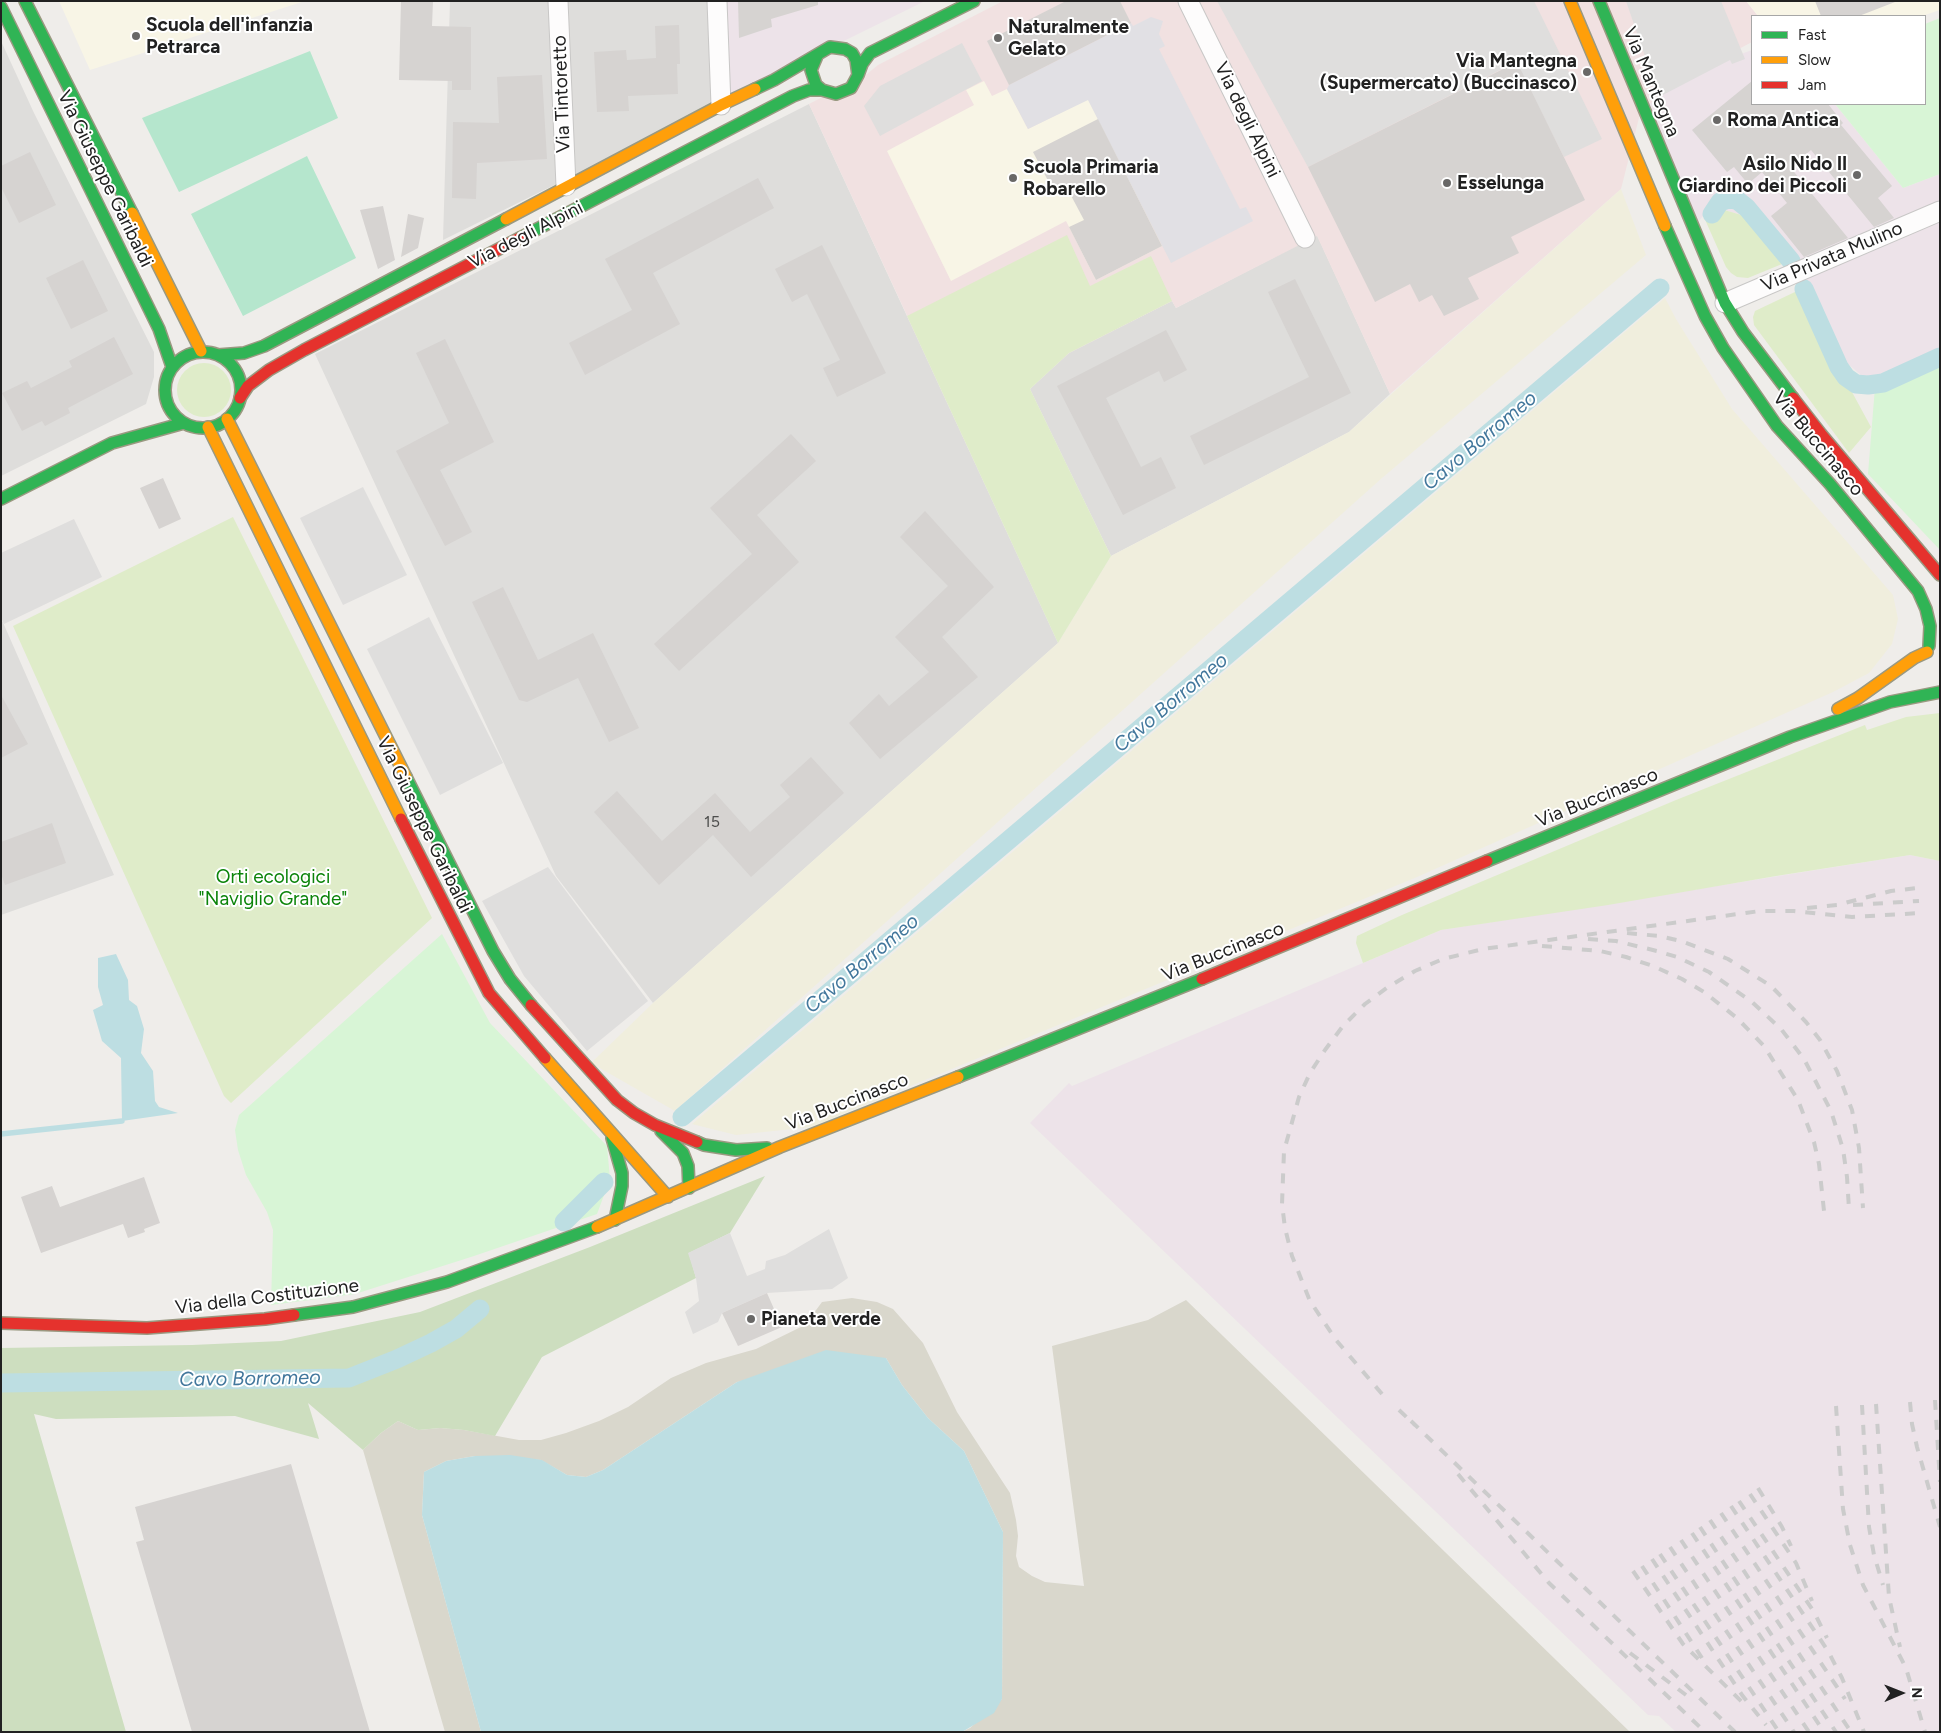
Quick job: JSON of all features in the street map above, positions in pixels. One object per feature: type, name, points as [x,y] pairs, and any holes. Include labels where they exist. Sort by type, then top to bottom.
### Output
[{"type":"street","name":"Via Giuseppe Garibaldi","points":[[25,1],[201,352]]},
{"type":"street","name":"Via Tintoretto","points":[[558,1],[566,186]]},
{"type":"street","points":[[717,1],[721,105]]},
{"type":"street","points":[[855,41],[822,50],[817,56],[811,70],[813,78],[822,90],[836,94],[851,88],[862,64],[870,53],[974,1]]},
{"type":"street","name":"Via degli Alpini","points":[[1188,1],[1305,238]]},
{"type":"street","name":"Via Buccinasco","points":[[1570,1],[1705,316],[1723,348],[1777,426],[1830,484],[1918,591],[1926,609],[1930,626],[1927,664]]},
{"type":"street","name":"Via Mantegna","points":[[1599,1],[1694,232]]},
{"type":"street","name":"Via Giuseppe Garibaldi","points":[[1,7],[159,329],[172,368]]},
{"type":"street","points":[[838,47],[852,54],[858,67],[858,75]]},
{"type":"street","points":[[218,355],[231,364],[241,386],[240,398],[235,409],[228,419],[208,427],[196,427],[184,423],[171,410],[165,392],[166,379],[172,368],[185,356],[201,352],[218,355],[244,353],[264,346],[817,56]]},
{"type":"street","name":"Via degli Alpini","points":[[240,398],[256,378],[304,350],[793,96],[809,90],[822,90]]},
{"type":"street","name":"Via Privata Mulino","points":[[1725,304],[1940,211]]},
{"type":"street","name":"Via Buccinasco","points":[[1694,232],[1725,304],[1743,332],[1821,434],[1940,574]]},
{"type":"street","points":[[157,404],[165,392]]},
{"type":"street","name":"Via Giuseppe Garibaldi","points":[[228,419],[493,950],[510,979],[602,1085],[617,1100],[655,1125]]},
{"type":"street","points":[[112,443],[138,423]]},
{"type":"street","points":[[1,499],[112,443],[184,423]]},
{"type":"street","name":"Via Giuseppe Garibaldi","points":[[208,427],[489,993],[508,1017],[668,1197]]},
{"type":"street","name":"Via Buccinasco","points":[[1790,737],[1858,698],[1928,649],[1940,634]]},
{"type":"street","name":"Via Buccinasco","points":[[668,1197],[780,1147],[1066,1035],[1790,737],[1938,686]]},
{"type":"street","points":[[655,1125],[704,1145],[736,1150],[780,1147]]},
{"type":"street","points":[[655,1125],[683,1153],[688,1166],[688,1188]]},
{"type":"street","points":[[611,1133],[622,1173],[622,1186],[615,1220]]},
{"type":"street","name":"Via della Costituzione","points":[[3,1324],[147,1328],[265,1319],[353,1307],[447,1282],[615,1220],[668,1197]]},
{"type":"shaded area","name":"Scuola dell'infanzia Petrarca","points":[[59,1],[305,1],[90,70]]},
{"type":"shaded area","points":[[450,1],[714,1],[718,104],[443,240]]},
{"type":"shaded area","points":[[722,1],[925,1],[724,100]]},
{"type":"shaded area","points":[[1003,1],[1746,1],[1757,15],[1751,15],[1751,43],[1701,69],[1641,110],[1621,189],[1390,394],[1317,236],[1176,308],[1172,301],[1069,353],[967,445],[809,104],[867,74],[878,65]]},
{"type":"shaded area","points":[[1217,1],[1534,1],[1602,139],[1564,157],[1516,62],[1308,167]]},
{"type":"shaded area","points":[[1626,1],[1721,1],[1745,59],[1732,64],[1730,60],[1659,97]]},
{"type":"shaded area","points":[[1746,1],[1940,1],[1940,10],[1925,15],[1757,15]]},
{"type":"shaded area","points":[[1151,17],[1163,21],[1159,34],[1165,46],[1159,49],[1240,209],[1246,207],[1253,221],[1171,263],[1088,100],[1028,129],[1007,89],[1009,85],[1131,23],[1133,26]]},
{"type":"shaded area","points":[[1,41],[34,113],[154,352],[154,377],[146,404],[1,476]]},
{"type":"shaded area","points":[[962,43],[982,81],[880,136],[864,106],[880,86]]},
{"type":"shaded area","points":[[1751,50],[1751,105],[1836,105],[1903,188],[1940,174],[1940,361],[1875,387],[1833,351],[1805,295],[1748,217],[1711,206],[1691,231],[1641,110],[1701,69]]},
{"type":"shaded area","name":"Scuola Primaria Robarello","points":[[984,81],[992,96],[1007,89],[1028,129],[1088,99],[1162,246],[1096,280],[1066,221],[951,281],[887,151],[974,105],[966,90]]},
{"type":"shaded area","points":[[809,104],[1058,643],[653,1003],[556,876],[315,354]]},
{"type":"shaded area","points":[[1621,189],[1646,255],[1382,478],[675,1111],[591,1063],[653,1003],[1058,643],[1111,556],[1349,432]]},
{"type":"shaded area","points":[[1317,235],[1390,394],[1349,432],[1111,556],[1030,389],[1069,353],[1172,301],[1176,308]]},
{"type":"shaded area","points":[[1665,298],[1732,409],[1893,595],[1898,619],[1892,644],[1869,673],[1833,692],[1417,877],[811,1127],[736,1135],[692,1124]]},
{"type":"shaded area","points":[[363,487],[407,575],[343,605],[300,518]]},
{"type":"shaded area","points":[[74,519],[102,577],[4,624],[1,618],[1,553]]},
{"type":"shaded area","points":[[429,617],[503,763],[440,795],[367,649]]},
{"type":"shaded area","points":[[1,618],[114,875],[1,915]]},
{"type":"shaded area","points":[[1910,855],[1940,861],[1940,1732],[1676,1732],[1659,1716],[1648,1715],[1030,1123],[1069,1083],[1072,1086],[1441,930]]},
{"type":"shaded area","points":[[548,867],[648,1001],[587,1051],[524,976],[482,901]]},
{"type":"shaded area","points":[[829,1229],[848,1278],[832,1289],[767,1293],[722,1313],[718,1322],[693,1334],[685,1312],[699,1301],[696,1278],[688,1253],[730,1233],[747,1276],[765,1269],[766,1261],[785,1255]]},
{"type":"shaded area","points":[[852,1298],[877,1302],[893,1309],[923,1343],[957,1412],[1010,1493],[1018,1536],[1016,1556],[1019,1567],[1045,1582],[1084,1586],[1052,1346],[1148,1320],[1186,1300],[1630,1732],[962,1732],[970,1728],[1002,1699],[1003,1532],[964,1451],[928,1418],[902,1385],[886,1358],[737,1382],[603,1470],[586,1477],[567,1475],[541,1460],[475,1456],[446,1461],[424,1472],[422,1515],[481,1732],[445,1732],[363,1450],[381,1433],[398,1421],[418,1430],[440,1428],[464,1430],[519,1440],[541,1440],[566,1433],[599,1421],[628,1407],[671,1378],[706,1363],[756,1349],[805,1325],[822,1302]]},
{"type":"green space","points":[[1940,18],[1940,174],[1903,188],[1836,105],[1926,105],[1926,24]]},
{"type":"green space","points":[[310,51],[338,118],[179,192],[142,118]]},
{"type":"green space","points":[[307,156],[356,258],[243,316],[191,214]]},
{"type":"green space","points":[[1711,206],[1748,217],[1782,264],[1748,278],[1737,277],[1731,273],[1726,267],[1703,215]]},
{"type":"green space","points":[[1067,235],[1090,286],[1151,256],[1172,301],[1069,353],[1030,389],[1111,556],[1058,643],[907,316]]},
{"type":"green space","points":[[1797,291],[1871,427],[1849,453],[1754,325],[1753,317],[1755,311]]},
{"type":"green space","points":[[1940,361],[1940,550],[1868,474],[1875,387]]},
{"type":"green space","points":[[199,363],[209,363],[219,367],[227,375],[231,390],[227,405],[219,413],[209,417],[199,417],[189,413],[181,405],[177,395],[177,385],[181,375],[189,367]]},
{"type":"green space","name":"Orti ecologici \"Naviglio Grande\"","points":[[233,517],[432,918],[231,1103],[224,1096],[13,626]]},
{"type":"green space","points":[[1940,713],[1940,861],[1910,855],[1608,905],[1441,930],[1363,963],[1356,943],[1357,936],[1402,915],[1676,800],[1865,725],[1867,730],[1906,717]]},
{"type":"green space","points":[[442,934],[490,1023],[607,1146],[610,1179],[597,1214],[355,1294],[271,1305],[273,1230],[267,1212],[246,1175],[238,1150],[235,1130],[239,1115]]},
{"type":"green space","points":[[765,1176],[730,1233],[689,1253],[696,1278],[542,1357],[495,1436],[440,1428],[418,1430],[398,1421],[381,1433],[363,1450],[308,1403],[319,1439],[235,1416],[56,1419],[34,1414],[126,1732],[1,1732],[1,1348],[192,1345],[281,1341],[420,1312],[590,1247]]},
{"type":"water","points":[[116,954],[128,980],[129,1000],[137,1006],[144,1029],[141,1053],[153,1071],[155,1101],[159,1107],[178,1113],[122,1121],[121,1058],[102,1041],[93,1010],[103,1005],[98,987],[98,958]]},
{"type":"water","points":[[826,1350],[886,1358],[902,1385],[928,1418],[964,1451],[1003,1532],[1002,1699],[994,1713],[962,1732],[481,1732],[422,1515],[424,1472],[446,1461],[475,1456],[510,1455],[542,1460],[567,1475],[586,1477],[603,1470],[737,1382]]},
{"type":"building","points":[[401,1],[433,1],[432,26],[471,27],[471,90],[452,90],[452,81],[399,80]]},
{"type":"building","points":[[738,1],[818,1],[818,5],[771,19],[772,27],[739,38]]},
{"type":"building","points":[[1066,1],[1120,1],[1131,23],[1009,85],[987,41]]},
{"type":"building","points":[[1815,1],[1895,1],[1862,15],[1821,15]]},
{"type":"building","points":[[679,25],[680,64],[677,64],[678,94],[628,96],[629,111],[597,112],[594,52],[626,50],[627,60],[656,58],[655,26]]},
{"type":"building","name":"Esselunga","points":[[1517,62],[1585,200],[1511,237],[1519,253],[1468,278],[1479,299],[1444,316],[1432,295],[1419,302],[1410,284],[1375,302],[1308,167]]},
{"type":"building","points":[[542,75],[547,159],[477,163],[476,199],[452,198],[453,122],[499,123],[497,77]]},
{"type":"building","points":[[1751,82],[1751,105],[1829,105],[1843,123],[1841,125],[1892,186],[1878,198],[1894,218],[1874,227],[1811,150],[1790,167],[1848,238],[1804,257],[1771,216],[1787,203],[1762,172],[1748,184],[1734,167],[1727,172],[1692,130]]},
{"type":"building","points":[[1098,119],[1162,246],[1096,280],[1069,227],[1084,220],[1067,188],[1055,194],[1033,152]]},
{"type":"building","points":[[30,152],[56,205],[19,223],[1,187],[1,166]]},
{"type":"building","points":[[758,178],[774,208],[653,273],[680,324],[585,375],[569,343],[632,310],[605,259]]},
{"type":"building","points":[[383,206],[395,260],[378,269],[360,210]]},
{"type":"building","points":[[408,214],[424,218],[418,248],[401,257]]},
{"type":"building","points":[[822,245],[886,373],[837,397],[823,368],[840,360],[807,294],[792,302],[775,269]]},
{"type":"building","points":[[83,260],[108,311],[71,329],[46,278]]},
{"type":"building","points":[[1295,279],[1351,393],[1204,465],[1190,436],[1309,377],[1268,292]]},
{"type":"building","points":[[1166,330],[1187,370],[1164,382],[1159,371],[1106,398],[1141,467],[1161,457],[1176,488],[1123,515],[1057,386]]},
{"type":"building","points":[[114,337],[133,374],[68,408],[70,413],[45,426],[42,421],[22,431],[2,393],[27,381],[31,388],[72,367],[69,361]]},
{"type":"building","points":[[445,339],[494,442],[440,470],[472,532],[445,546],[396,451],[449,423],[416,353]]},
{"type":"building","points":[[791,434],[816,461],[757,515],[799,562],[679,671],[654,644],[752,554],[710,508]]},
{"type":"building","points":[[163,478],[181,519],[159,529],[140,488]]},
{"type":"building","points":[[925,511],[994,587],[942,637],[978,677],[880,759],[849,723],[879,694],[889,706],[929,672],[895,637],[948,586],[900,537]]},
{"type":"building","points":[[503,587],[538,660],[593,633],[639,728],[609,742],[578,678],[527,702],[519,700],[472,602]]},
{"type":"building","points":[[1,695],[28,744],[1,758]]},
{"type":"building","points":[[811,757],[844,793],[751,877],[713,835],[659,885],[594,812],[617,791],[662,841],[715,793],[750,832],[790,797],[780,785]]},
{"type":"building","points":[[52,823],[66,863],[5,885],[1,874],[1,842]]},
{"type":"building","points":[[144,1177],[160,1223],[144,1229],[145,1232],[128,1238],[123,1224],[41,1253],[21,1197],[52,1186],[60,1207]]},
{"type":"building","points":[[767,1293],[782,1327],[738,1346],[722,1313]]},
{"type":"building","points":[[291,1464],[370,1732],[192,1732],[136,1542],[144,1540],[135,1507]]},
{"type":"waterway","name":"Cavo Borromeo","points":[[1712,214],[1720,202],[1728,199],[1737,200],[1747,208],[1791,261]]},
{"type":"waterway","name":"Cavo Borromeo","points":[[682,1117],[1660,288]]},
{"type":"waterway","name":"Cavo Borromeo","points":[[1804,289],[1839,367],[1846,377],[1856,384],[1883,383],[1940,357]]},
{"type":"waterway","points":[[1,1134],[122,1121]]},
{"type":"waterway","name":"Cavo Borromeo","points":[[564,1222],[604,1182]]},
{"type":"waterway","name":"Cavo Borromeo","points":[[1,1383],[349,1378],[431,1343],[456,1329],[480,1309]]},
{"type":"railway","points":[[1807,908],[1837,905],[1891,891],[1918,888]]},
{"type":"railway","points":[[1853,905],[1919,901]]},
{"type":"railway","points":[[1382,1394],[1336,1340],[1310,1301],[1292,1256],[1285,1228],[1282,1204],[1284,1151],[1299,1097],[1310,1073],[1325,1050],[1343,1026],[1365,1004],[1388,987],[1415,971],[1443,959],[1483,949],[1760,911],[1794,911],[1852,917],[1920,913]]},
{"type":"railway","points":[[1627,933],[1659,936],[1681,941],[1728,959],[1771,986],[1806,1022],[1820,1040],[1837,1071],[1852,1110],[1859,1148],[1863,1208]]},
{"type":"railway","points":[[1588,939],[1616,941],[1677,957],[1709,972],[1752,1002],[1781,1029],[1804,1059],[1831,1111],[1843,1149],[1849,1209]]},
{"type":"railway","points":[[1542,946],[1600,951],[1653,966],[1682,979],[1704,992],[1737,1018],[1764,1046],[1798,1100],[1814,1142],[1819,1164],[1824,1211]]},
{"type":"railway","points":[[1935,1400],[1940,1482]]},
{"type":"railway","points":[[1910,1402],[1917,1447],[1940,1527]]},
{"type":"railway","points":[[1876,1404],[1889,1597],[1900,1647]]},
{"type":"railway","points":[[1862,1405],[1869,1527],[1874,1555],[1883,1585]]},
{"type":"railway","points":[[1836,1406],[1843,1509],[1850,1545],[1863,1585],[1906,1668],[1925,1732]]},
{"type":"railway","points":[[1399,1410],[1415,1425]]},
{"type":"railway","points":[[1411,1421],[1735,1732]]},
{"type":"railway","points":[[1458,1474],[1549,1583],[1705,1732]]},
{"type":"railway","points":[[1758,1488],[1782,1527],[1791,1546]]},
{"type":"railway","points":[[1750,1494],[1796,1563],[1812,1601]]},
{"type":"railway","points":[[1739,1501],[1814,1612],[1827,1638]]},
{"type":"railway","points":[[1731,1506],[1828,1651],[1842,1678],[1864,1732]]},
{"type":"railway","points":[[1721,1513],[1845,1699]]},
{"type":"railway","points":[[1710,1520],[1851,1732]]},
{"type":"railway","points":[[1700,1527],[1836,1732]]},
{"type":"railway","points":[[1692,1533],[1824,1732]]},
{"type":"railway","points":[[1681,1540],[1809,1732]]},
{"type":"railway","points":[[1670,1547],[1794,1732]]},
{"type":"railway","points":[[1660,1554],[1779,1732]]},
{"type":"railway","points":[[1652,1559],[1742,1695],[1766,1725]]},
{"type":"railway","points":[[1642,1566],[1702,1658]]},
{"type":"railway","points":[[1633,1571],[1683,1644],[1742,1702]]},
{"type":"railway","points":[[1630,1653],[1694,1701]]},
{"type":"traffic: fast","points":[[25,1],[132,213]]},
{"type":"traffic: fast","points":[[858,75],[862,64],[870,53],[974,1]]},
{"type":"traffic: fast","points":[[1599,1],[1725,303],[1743,332],[1793,398]]},
{"type":"traffic: fast","points":[[1,7],[159,329],[172,367]]},
{"type":"traffic: fast","points":[[755,89],[830,47],[845,49],[852,53],[856,60],[858,75],[851,88],[836,94],[822,90],[816,85],[811,70],[817,56]]},
{"type":"traffic: fast","points":[[520,238],[793,96],[809,90],[822,90]]},
{"type":"traffic: fast","points":[[218,355],[244,353],[264,346],[506,219]]},
{"type":"traffic: fast","points":[[1665,226],[1705,316],[1723,348],[1777,426],[1830,484],[1918,591],[1926,609],[1930,626],[1929,646]]},
{"type":"traffic: fast","points":[[203,352],[218,355],[230,363],[238,375],[241,390],[238,405],[230,417],[218,425],[203,428],[188,425],[176,417],[168,405],[165,390],[168,375],[176,363],[188,355],[203,352]]},
{"type":"traffic: fast","points":[[1,499],[112,443],[184,423]]},
{"type":"traffic: fast","points":[[1487,861],[1790,737],[1890,702],[1940,692]]},
{"type":"traffic: fast","points":[[406,777],[493,951],[510,979],[531,1005]]},
{"type":"traffic: fast","points":[[958,1077],[1202,979]]},
{"type":"traffic: fast","points":[[661,1131],[683,1153],[688,1166],[689,1188]]},
{"type":"traffic: fast","points":[[612,1138],[622,1173],[622,1186],[615,1220]]},
{"type":"traffic: fast","points":[[697,1142],[704,1145],[736,1150],[767,1148]]},
{"type":"traffic: fast","points":[[294,1315],[353,1307],[447,1282],[597,1227]]},
{"type":"traffic: slow","points":[[1570,1],[1665,226]]},
{"type":"traffic: slow","points":[[506,219],[721,105],[755,89]]},
{"type":"traffic: slow","points":[[132,213],[201,351]]},
{"type":"traffic: slow","points":[[227,419],[406,777]]},
{"type":"traffic: slow","points":[[208,427],[401,819]]},
{"type":"traffic: slow","points":[[1838,709],[1858,698],[1914,658],[1927,652]]},
{"type":"traffic: slow","points":[[545,1058],[668,1197]]},
{"type":"traffic: slow","points":[[597,1227],[780,1147],[958,1077]]},
{"type":"traffic: jam","points":[[240,398],[248,386],[269,370],[520,238]]},
{"type":"traffic: jam","points":[[1793,398],[1940,575]]},
{"type":"traffic: jam","points":[[401,819],[489,993],[545,1058]]},
{"type":"traffic: jam","points":[[1202,979],[1487,861]]},
{"type":"traffic: jam","points":[[531,1005],[617,1100],[634,1113],[655,1125],[697,1142]]},
{"type":"traffic: jam","points":[[1,1323],[147,1328],[294,1315]]},
{"type":"place","name":"Scuola dell'infanzia Petrarca","points":[[136,36]]},
{"type":"place","name":"Naturalmente Gelato","points":[[998,38]]},
{"type":"place","name":"Via Mantegna (Supermercato) (Buccinasco)","points":[[1587,72]]},
{"type":"place","name":"Roma Antica","points":[[1717,120]]},
{"type":"place","name":"Asilo Nido Il Giardino dei Piccoli","points":[[1857,175]]},
{"type":"place","name":"Scuola Primaria Robarello","points":[[1013,178]]},
{"type":"place","name":"Esselunga","points":[[1447,183]]},
{"type":"place","name":"Pianeta verde","points":[[751,1319]]}]
